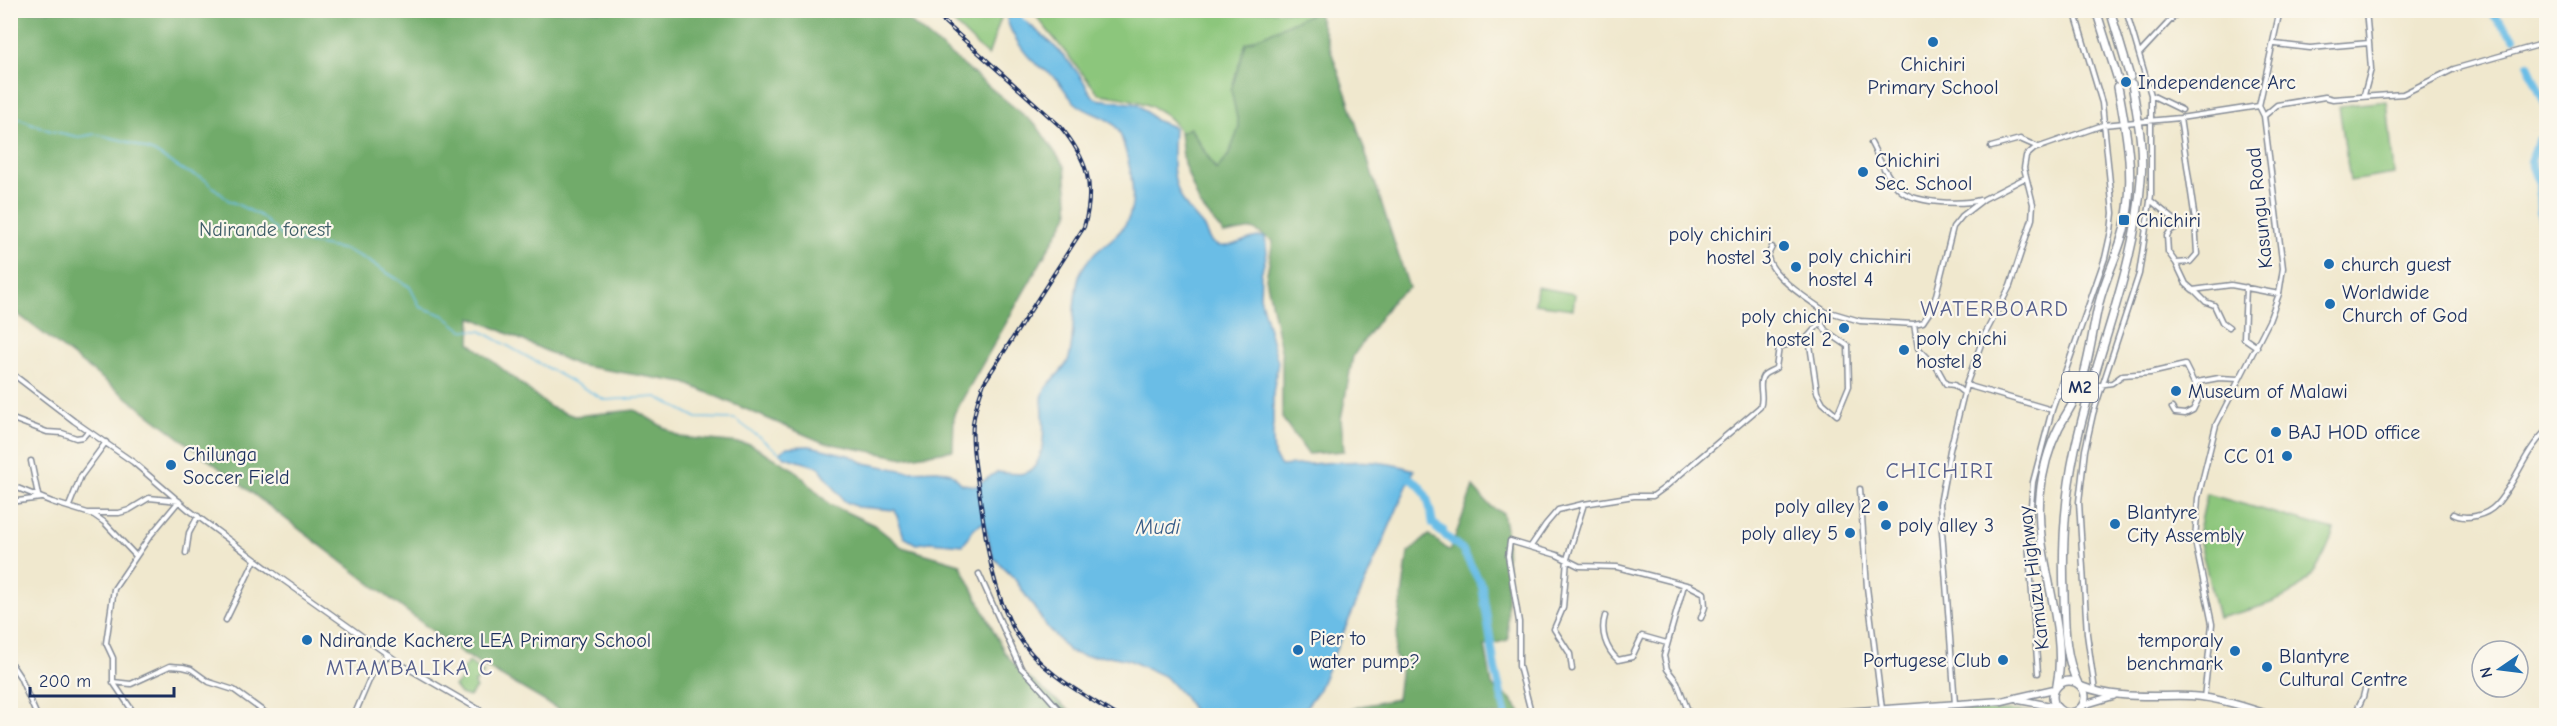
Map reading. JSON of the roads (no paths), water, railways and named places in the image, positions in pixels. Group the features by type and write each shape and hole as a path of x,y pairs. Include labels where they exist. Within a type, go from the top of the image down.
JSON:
{"highway":[{"name":"Kamuzu Highway","path":"2056,687 2060,674 2058,647 2040,523 2040,498 2046,458 2080,388 2100,300 2124,232 2129,207 2130,163 2125,124 2118,83 2096,10"},
{"name":"Kamuzu Highway","path":"2079,685 2066,650 2063,575 2075,449 2133,234 2142,178 2138,123 2131,80 2110,10"},
{"path":"2056,687 2067,681 2079,685"},
{"name":"M2","path":"2079,685 2085,695 2081,709"},
{"name":"M2","path":"2056,687 2053,695 2058,710"},
{"path":"2058,710 2072,713 2081,709"}],"main road":[{"path":"2079,685 2119,696 2204,698 2272,716"},
{"path":"1786,716 2016,700 2056,687"},
{"path":"2081,709 2119,696"},
{"path":"2016,700 2058,710"}],"street":[{"path":"2038,673 2028,526 2033,482 2052,410 2111,231 2112,197 2102,103 2074,10"},
{"path":"2095,691 2087,634 2079,502 2085,450 2103,385 2137,282 2150,200 2151,95 2126,10"},
{"path":"2140,53 2180,10"},
{"path":"1955,704 1940,504 1966,385 1984,336 2010,286 2032,219 2033,204 2025,178 2026,156 2038,147 2103,125 2152,122 2259,106 2275,44 2280,10"},
{"path":"2364,95 2371,69 2366,10"},
{"path":"2275,44 2310,48 2369,43"},
{"path":"2264,116 2277,105 2327,96 2333,99 2403,94 2454,69 2547,44"},
{"path":"2151,95 2182,110"},
{"name":"Kasungu Road","path":"2204,698 2212,624 2195,541 2196,513 2208,452 2216,425 2269,321 2279,294 2282,261 2264,116 2259,106"},
{"path":"2176,263 2190,262 2197,254 2195,220 2180,118"},
{"path":"1991,147 2020,139 2038,147"},
{"path":"1871,143 1890,179 1900,191 1929,201 1966,204 1984,199"},
{"path":"1531,546 1558,510 1634,496 1653,496 1760,407 1763,400 1762,379 1764,374 1776,368 1779,347 1809,337 1829,314 1837,313 1860,321 1914,324 1926,319 1933,307 1953,227 1962,216 1984,199 2025,178"},
{"path":"2150,200 2181,225"},
{"path":"2195,220 2171,230 2167,236 2168,252 2186,284 2206,302 2214,305 2222,322 2229,327"},
{"path":"1772,247 1768,255 1771,267 1829,314"},
{"path":"2193,290 2231,285 2279,294"},
{"path":"2246,287 2244,338 2256,347"},
{"path":"1809,337 1817,392 1823,403 1837,415 1849,386 1850,355 1848,346 1826,331 1821,323"},
{"path":"1914,324 1918,348 1936,366 1946,384 1954,385 1965,393"},
{"path":"2057,398 2080,388 2092,388 2112,383 2123,375 2150,373 2185,365 2198,400 2193,410 2179,414 2175,413 2172,408"},
{"path":"10,372 106,442 255,560 422,678 490,716"},
{"path":"2194,385 2197,382 2211,379 2238,379"},
{"path":"1966,385 2052,410"},
{"path":"10,417 47,432 62,433 76,438 83,437 88,431"},
{"path":"2453,514 2458,517 2472,517 2495,507 2519,467 2547,431"},
{"path":"69,506 81,476 106,442"},
{"path":"31,461 40,497"},
{"path":"10,484 40,497 89,513 104,522 136,556"},
{"path":"1860,489 1867,587 1882,709"},
{"path":"10,502 40,497"},
{"path":"89,513 119,513 149,498 179,501"},
{"path":"136,716 113,682 113,658 106,639 114,589 136,556 179,501"},
{"path":"1572,669 1570,654 1554,629 1563,608 1567,559 1584,504"},
{"path":"186,553 189,533 198,516"},
{"path":"1532,716 1519,666 1519,622 1508,556 1510,540 1586,567 1617,567 1684,585 1704,593 1705,607 1701,618"},
{"path":"226,620 255,560"},
{"path":"979,574 1022,668 1032,676 1047,697 1066,716"},
{"path":"1684,585 1664,656 1667,669 1677,682 1690,716"},
{"path":"1605,616 1603,633 1608,646 1618,660 1632,657 1642,636 1667,643"},
{"path":"356,715 371,676 388,654"},
{"path":"10,662 20,677 37,716"},
{"path":"113,682 131,684 170,666 183,667 191,669 209,682 234,690 270,716"},
{"path":"2354,716 2363,697 2367,681"}],"water":[{"name":"Mudi","path":"1013,14 1040,33 1056,48 1078,73 1096,99 1138,104 1155,120 1174,127 1173,167 1176,186 1185,204 1213,243 1226,246 1265,237 1267,253 1261,274 1260,297 1278,362 1273,394 1273,441 1274,456 1281,466 1364,462 1397,465 1414,470 1318,691 1300,715 1196,715 1185,698 1166,677 1129,660 1109,656 1083,656 1070,652 1047,627 1014,578 993,557 984,522 973,529 963,545 930,542 916,544 904,537 895,510 857,507 844,501 819,467 785,457 780,453 787,447 810,446 851,456 864,463 906,471 938,470 951,473 962,484 978,486 997,472 1017,474 1032,470 1035,466 1041,454 1043,440 1042,396 1069,358 1079,277 1090,258 1122,229 1127,221 1131,210 1132,184 1127,156 1115,125 1075,103 1056,78 1027,55 1009,25 1007,19"}],"waterway":[{"name":"Mudi","path":"1019,10 1017,17 1024,26"},
{"path":"2489,10 2514,38"},
{"path":"2528,65 2546,106"},
{"path":"10,115 51,131 79,137 95,134 125,141 154,152 183,170 204,179 228,200 261,216 285,239 346,250 363,258 410,287 420,307 443,315 462,330 481,331 605,400 657,397 697,418 735,419 780,453"},
{"path":"2546,134 2538,141 2531,161 2539,183 2540,211 2546,241"},
{"path":"1402,474 1421,488 1428,500 1433,524 1443,530"},
{"name":"Mudi","path":"1437,529 1462,549 1482,586 1495,668 1506,716"}],"railway":[{"path":"931,10 1060,126 1077,150 1087,173 1089,198 1084,227 984,383 973,423 973,440 984,527 995,582 1016,633 1025,647 1049,670 1118,716"}],"place":[{"name":"Chichiri Primary School","path":"1933,42"},
{"name":"Independence Arc","path":"2126,82"},
{"name":"Chichiri Sec. School","path":"1863,172"},
{"name":"Chichiri","path":"2124,220"},
{"name":"poly chichiri hostel 3","path":"1784,246"},
{"name":"church guest","path":"2329,264"},
{"name":"poly chichiri hostel 4","path":"1796,267"},
{"name":"Worldwide Church of God","path":"2330,304"},
{"name":"poly chichi hostel 2","path":"1844,328"},
{"name":"poly chichi hostel 8","path":"1904,350"},
{"name":"Museum of Malawi","path":"2176,391"},
{"name":"BAJ HOD office","path":"2276,432"},
{"name":"CC 01","path":"2287,456"},
{"name":"Chilunga Soccer Field","path":"171,465"},
{"name":"poly alley 2","path":"1883,506"},
{"name":"Blantyre City Assembly","path":"2115,524"},
{"name":"poly alley 3","path":"1886,525"},
{"name":"poly alley 5","path":"1850,533"},
{"name":"Ndirande Kachere LEA Primary School","path":"307,640"},
{"name":"Pier to water pump?","path":"1298,650"},
{"name":"temporaly benchmark","path":"2235,651"},
{"name":"Portugese Club","path":"2003,660"},
{"name":"Blantyre Cultural Centre","path":"2267,667"}],"district":[{"name":"WATERBOARD","path":"1995,308"},
{"name":"CHICHIRI","path":"1940,470"},
{"name":"MTAMBALIKA C","path":"410,667"}],"park label":[{"name":"Ndirande forest","path":"265,229"}]}
